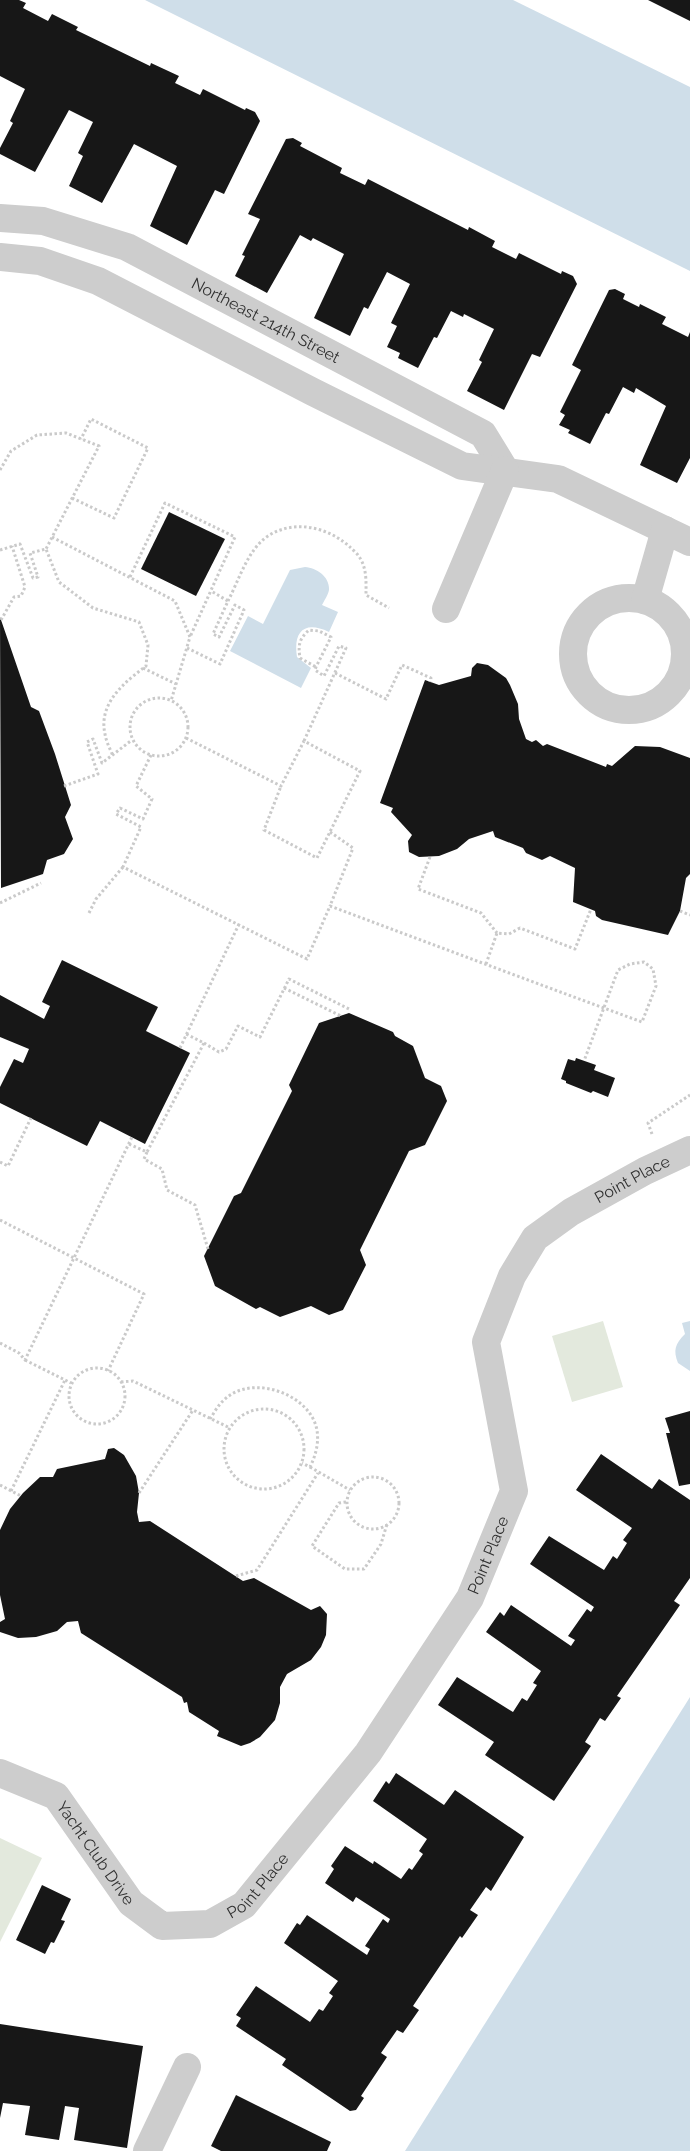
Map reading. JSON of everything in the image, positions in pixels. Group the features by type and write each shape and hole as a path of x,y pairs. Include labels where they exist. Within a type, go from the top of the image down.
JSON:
{"street":[{"name":"Northeast 214th Street","path":"0,218 43,221 127,247 482,434 505,470"},
{"path":"40,261 43,221"},
{"path":"0,257 40,261 98,280 462,466 505,470 558,479 690,542"},
{"path":"446,609 505,470"},
{"path":"645,600 665,530"},
{"path":"627,597 645,600 663,609 676,622 684,640 686,658 684,668 671,693 656,704 637,710 618,710 600,703 586,691 576,675 572,657 574,639 582,623 594,610 610,601 627,597"},
{"name":"Point Place","path":"162,1926 210,1924 244,1905 368,1753 470,1598 514,1491 486,1342 512,1276 535,1238 571,1212 690,1150"},
{"name":"Yacht Club Drive","path":"0,1773 56,1796 130,1902 162,1926"},
{"path":"147,2151 187,2067"}],"path":[{"path":"72,498 114,518 148,448 91,419 81,439"},
{"path":"0,470 11,451 37,435 66,433 99,446 46,549 59,582 93,608 139,622 148,645 146,666 117,689 106,709 104,733 113,756"},
{"path":"130,577 165,503 235,538 190,637 171,701"},
{"path":"187,648 220,664 244,610 235,604 219,637 213,634 253,552 268,536 291,527 318,528 342,540 360,557 366,578 366,596 388,608"},
{"path":"52,537 175,601 190,637"},
{"path":"0,550 20,544 32,578 38,577 30,553 46,549"},
{"path":"1,620 14,597 21,596 26,587 12,546"},
{"path":"211,591 228,601"},
{"path":"304,741 360,771 317,858 264,830 281,786 304,741 346,648 339,646 324,676 315,670 331,637 319,631 309,630 300,638 298,647 300,658 316,667"},
{"path":"335,673 386,699 402,665 432,678 430,682"},
{"path":"143,668 176,684"},
{"path":"157,698 171,701 183,710 187,719 186,738 174,753 164,756 151,755 138,747 132,740 130,721 140,705 148,700 157,698"},
{"path":"186,738 281,786"},
{"path":"64,786 98,774 87,742 94,739 102,763 132,740"},
{"path":"89,913 96,899 123,867 141,827 116,814 120,808 143,819 152,799 136,786 151,755"},
{"path":"123,867 306,959 353,848 330,832"},
{"path":"430,857 418,889 481,913 497,933 509,934 520,928 575,949 591,909"},
{"path":"0,903 41,883"},
{"path":"330,906 603,1008 642,1022 656,986 653,969 644,962 630,964 618,970 603,1008 584,1060"},
{"path":"680,911 690,915"},
{"path":"180,1048 239,924"},
{"path":"486,964 497,933"},
{"path":"186,1034 219,1052 226,1049 238,1026 260,1037 289,979 351,1010"},
{"path":"284,988 341,1016"},
{"path":"204,1043 144,1159 162,1169 167,1190 195,1205 208,1249"},
{"path":"661,1164 648,1123 690,1095"},
{"path":"0,1162 8,1166 31,1118"},
{"path":"25,1360 132,1137"},
{"path":"128,1144 147,1152"},
{"path":"0,1220 144,1294 108,1371"},
{"path":"0,1343 19,1354 25,1360 71,1384"},
{"path":"91,1369 108,1371 121,1382 125,1400 121,1409 108,1422 88,1423 73,1412 69,1393 71,1384 84,1371 91,1369"},
{"path":"11,1491 65,1380"},
{"path":"121,1382 133,1381 230,1428"},
{"path":"210,1419 224,1399 246,1388 269,1387 303,1405 316,1426 317,1454 310,1467"},
{"path":"262,1409 275,1411 287,1416 296,1426 302,1437 304,1450 302,1463 296,1474 286,1483 266,1489 247,1485 236,1478 228,1467 224,1454 225,1441 230,1428 238,1418 249,1412 262,1409"},
{"path":"139,1493 193,1410"},
{"path":"302,1463 350,1490"},
{"path":"236,1576 257,1570 318,1472"},
{"path":"346,1502 339,1503 312,1546 345,1569 364,1570 381,1544 387,1524 398,1510 399,1501 392,1484 376,1476 358,1480 350,1490 346,1502 347,1510 356,1523 372,1529 387,1524"},
{"path":"0,1485 21,1496"}],"shaded area":[{"path":"145,0 513,0 690,87 690,271"},
{"path":"305,567 318,571 325,577 329,590 322,605 338,612 329,632 313,627 307,628 299,635 296,648 297,657 311,668 301,688 230,651 248,616 263,624 290,570"},
{"path":"603,1321 623,1387 572,1402 552,1336"},
{"path":"690,1321 690,1371 678,1363 675,1351 677,1344 685,1334 682,1323"},
{"path":"690,1697 690,2151 405,2151"},
{"path":"0,1838 42,1858 0,1942"}],"building":[{"path":"0,0 19,0 26,3 23,8 48,21 52,14 78,27 76,30 150,66 151,63 179,76 175,83 200,95 203,89 245,110 246,108 255,112 260,121 224,194 215,190 187,245 150,226 177,166 134,144 102,203 69,186 83,156 78,153 93,122 69,110 35,172 0,154 0,148 13,123 10,121 25,89 0,76"},
{"path":"648,0 690,0 690,21"},
{"path":"293,138 302,143 300,146 342,168 340,173 365,185 368,179 468,230 469,227 495,241 492,247 516,259 519,253 561,274 562,271 573,276 577,284 540,357 532,354 504,410 467,391 482,362 479,360 494,329 464,314 463,317 451,311 437,338 434,337 418,368 398,358 400,353 387,347 397,326 391,323 410,284 387,272 368,309 364,307 350,336 314,318 344,254 313,238 311,241 300,235 267,293 235,276 245,256 242,255 260,219 248,214 286,139"},
{"path":"615,289 625,294 623,299 639,307 640,304 666,317 662,324 688,337 690,332 690,458 677,483 640,465 666,406 636,388 634,393 623,387 609,414 606,413 590,444 568,433 570,430 559,425 565,415 560,412 581,370 572,365 609,290"},
{"path":"169,512 225,539 196,596 141,569"},
{"path":"0,617 31,707 39,711 55,754 71,805 65,817 73,839 64,854 47,860 43,874 1,888"},
{"path":"477,663 488,665 506,678 518,704 519,719 526,739 532,742 536,740 543,746 547,744 606,767 607,764 612,766 635,746 660,747 690,758 690,874 686,878 680,911 668,935 602,920 596,916 595,911 573,902 575,868 550,856 542,860 526,853 523,848 495,837 493,831 469,839 457,849 439,856 419,857 409,852 408,841 412,835 391,812 393,808 380,803 425,680 439,685 471,676 472,668"},
{"path":"62,960 158,1007 146,1031 190,1053 145,1144 100,1121 87,1146 0,1103 0,1087 14,1059 23,1063 29,1049 0,1037 0,995 44,1019 50,1006 42,1002"},
{"path":"349,1013 393,1032 395,1036 413,1046 425,1078 441,1086 447,1101 425,1145 409,1151 360,1250 366,1265 343,1310 329,1315 311,1306 280,1317 260,1307 256,1309 215,1286 204,1256 234,1196 241,1193 292,1091 289,1085 319,1023"},
{"path":"576,1058 596,1065 594,1070 615,1078 608,1097 593,1091 591,1093 566,1083 566,1081 561,1079 568,1059 575,1061"},
{"path":"690,1411 690,1484 679,1486 666,1433 670,1433 665,1418"},
{"path":"114,1448 124,1455 136,1476 139,1493 137,1512 139,1522 150,1521 243,1581 254,1578 311,1610 320,1606 327,1614 326,1635 321,1647 311,1660 287,1674 280,1687 280,1703 275,1720 260,1737 250,1743 241,1746 217,1736 219,1731 189,1712 187,1702 184,1703 182,1697 81,1633 78,1621 67,1622 57,1631 36,1637 18,1638 0,1632 0,1622 5,1619 0,1595 0,1530 10,1509 40,1477 53,1477 57,1469 105,1459 108,1449"},
{"path":"601,1454 652,1489 659,1479 690,1500 690,1578 674,1601 680,1605 617,1696 621,1698 605,1721 600,1718 585,1742 591,1746 554,1801 485,1755 494,1742 438,1705 457,1677 513,1712 522,1698 527,1701 537,1685 533,1683 541,1671 486,1632 500,1612 504,1616 511,1605 571,1646 575,1640 568,1636 587,1609 591,1612 594,1607 530,1564 549,1536 604,1570 613,1556 617,1559 627,1543 623,1540 632,1528 576,1490"},
{"path":"396,1773 444,1805 455,1790 524,1837 491,1891 486,1887 470,1910 478,1915 462,1938 460,1936 413,2006 419,2010 403,2033 397,2030 381,2053 387,2057 361,2096 364,2098 356,2110 350,2111 282,2065 286,2059 236,2026 241,2018 236,2015 256,1986 310,2022 319,2009 323,2011 333,1996 329,1993 338,1981 284,1943 297,1923 300,1925 307,1915 367,1955 370,1949 365,1946 383,1919 388,1923 390,1919 356,1897 353,1902 325,1883 334,1869 331,1866 345,1846 373,1864 374,1861 401,1879 409,1868 412,1870 423,1854 419,1851 427,1839 373,1801 386,1781 389,1784"},
{"path":"42,1885 71,1899 61,1920 65,1921 54,1943 51,1942 45,1954 16,1940"},
{"path":"0,2024 143,2046 127,2148 74,2140 79,2108 65,2106 59,2140 25,2135 30,2106 3,2103 0,2118"},
{"path":"236,2095 331,2142 327,2151 221,2151 211,2146"}]}
